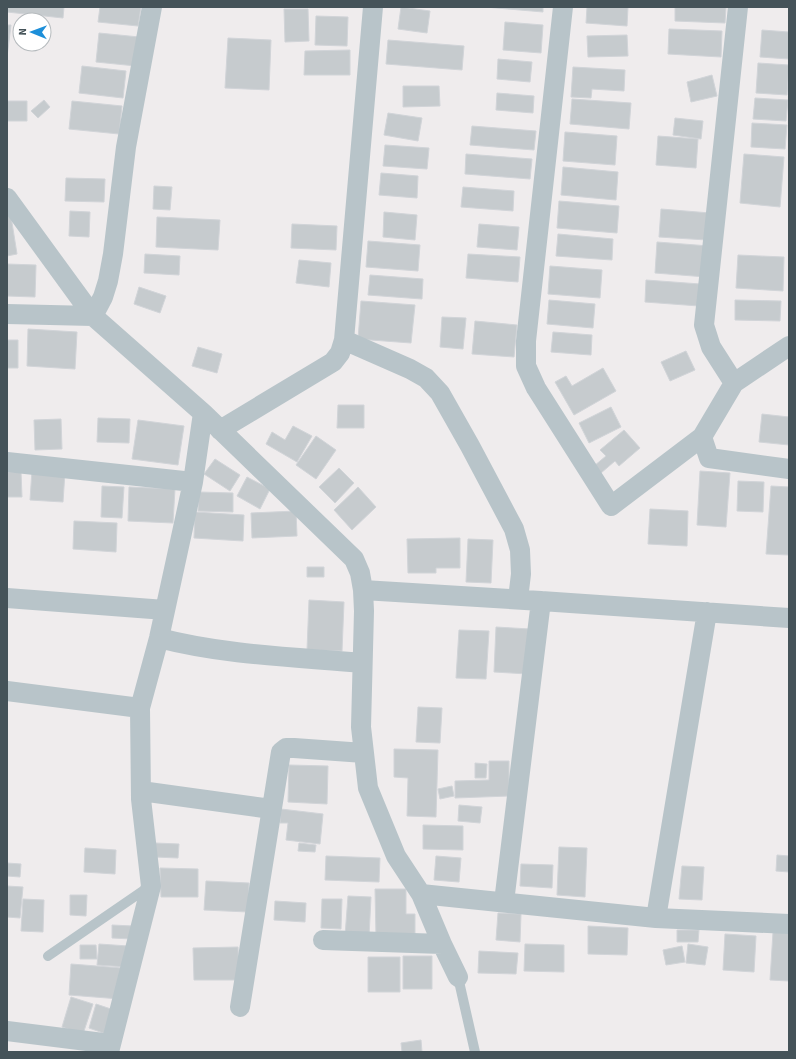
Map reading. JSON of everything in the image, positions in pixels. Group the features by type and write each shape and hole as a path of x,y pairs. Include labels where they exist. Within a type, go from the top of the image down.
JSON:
{"street":[{"path":"93,316 103,297 108,281 113,254 126,148 152,7"},
{"path":"220,430 333,362 340,354 344,340 373,7"},
{"path":"563,7 526,341 526,366 536,388 611,506 702,437 734,383 789,346"},
{"path":"734,383 711,347 704,325 738,7"},
{"path":"7,198 93,316 203,413 354,559 360,573 363,590 364,611 361,727 368,788 396,856 421,894 458,977"},
{"path":"7,314 93,316"},
{"path":"344,340 410,369 426,378 440,393 514,529 520,550 521,574 518,599"},
{"path":"7,1031 110,1048 151,886 141,792 140,708 159,638 193,482 203,413"},
{"path":"702,437 709,458 789,469"},
{"path":"7,462 193,482"},
{"path":"363,590 541,600 789,618"},
{"path":"7,598 165,610"},
{"path":"504,902 541,600"},
{"path":"656,918 707,612"},
{"path":"159,638 182,644 224,651 362,663"},
{"path":"7,691 140,708"},
{"path":"240,1007 281,752 286,748 364,753"},
{"path":"141,792 271,809"},
{"path":"421,894 656,918 789,924"},
{"path":"323,940 442,944"}],"lane":[{"path":"48,956 151,886"},
{"path":"458,977 475,1052"}],"building":[{"path":"7,7 64,7 63,18 52,17 52,12 7,12"},
{"path":"100,7 141,7 138,26 98,22"},
{"path":"401,7 430,11 427,33 398,29"},
{"path":"485,7 543,7 543,12"},
{"path":"587,7 628,7 627,26 586,23"},
{"path":"675,7 726,7 725,23 675,21"},
{"path":"284,9 308,9 309,41 285,42"},
{"path":"316,16 348,17 347,46 315,45"},
{"path":"505,22 543,25 541,53 503,50"},
{"path":"7,25 11,25 7,57"},
{"path":"669,29 722,31 721,57 668,54"},
{"path":"762,30 789,32 789,59 760,57"},
{"path":"99,33 139,37 136,66 96,62"},
{"path":"627,35 628,56 588,57 587,36"},
{"path":"228,38 271,40 269,90 225,88"},
{"path":"388,40 464,46 462,70 386,64"},
{"path":"350,50 350,75 304,75 305,51"},
{"path":"498,59 532,62 530,82 497,79"},
{"path":"758,63 789,65 787,95 756,93"},
{"path":"82,66 126,71 123,98 79,93"},
{"path":"573,67 625,70 624,91 592,89 591,98 571,97"},
{"path":"712,75 717,96 691,102 687,82"},
{"path":"403,86 439,86 440,106 403,107"},
{"path":"497,93 534,96 533,113 496,110"},
{"path":"755,98 788,100 786,121 753,119"},
{"path":"572,99 631,103 629,129 570,124"},
{"path":"44,100 50,107 38,118 31,111"},
{"path":"7,101 27,101 27,121 7,121"},
{"path":"72,101 122,106 119,134 69,129"},
{"path":"388,113 422,118 418,141 384,135"},
{"path":"675,118 703,121 701,139 673,135"},
{"path":"752,123 787,125 785,149 751,147"},
{"path":"472,126 536,131 534,150 470,145"},
{"path":"565,132 617,136 615,165 563,161"},
{"path":"658,136 698,139 696,168 656,165"},
{"path":"385,145 429,148 427,169 383,166"},
{"path":"466,154 532,159 530,179 465,174"},
{"path":"744,154 784,157 780,207 740,203"},
{"path":"563,167 618,172 616,200 561,195"},
{"path":"381,173 418,176 417,198 379,195"},
{"path":"66,178 105,179 104,202 65,201"},
{"path":"154,186 172,187 170,210 153,209"},
{"path":"463,187 514,191 513,211 461,207"},
{"path":"559,201 619,206 617,233 557,228"},
{"path":"661,209 710,213 707,240 659,237"},
{"path":"7,210 10,210 17,254 7,256"},
{"path":"70,211 90,212 89,237 69,236"},
{"path":"384,212 417,215 415,240 383,237"},
{"path":"157,217 220,220 218,250 156,247"},
{"path":"292,224 337,226 336,250 291,248"},
{"path":"479,224 519,227 517,250 477,247"},
{"path":"558,234 613,239 612,260 556,256"},
{"path":"368,241 420,245 418,271 366,267"},
{"path":"657,242 709,246 706,277 655,273"},
{"path":"145,254 180,256 179,275 144,273"},
{"path":"468,254 520,257 518,282 466,278"},
{"path":"738,255 784,257 783,291 736,288"},
{"path":"299,260 331,263 329,287 296,283"},
{"path":"7,264 36,265 35,297 7,296"},
{"path":"550,266 602,270 600,298 548,294"},
{"path":"370,275 423,279 422,299 368,295"},
{"path":"646,280 700,284 699,306 645,302"},
{"path":"139,287 166,296 160,313 134,304"},
{"path":"549,300 595,304 593,328 547,324"},
{"path":"735,300 781,301 780,321 735,320"},
{"path":"361,301 415,305 411,343 358,339"},
{"path":"442,317 466,318 463,349 440,347"},
{"path":"475,321 517,325 514,357 472,354"},
{"path":"28,329 77,332 75,369 27,366"},
{"path":"553,332 592,335 591,355 551,352"},
{"path":"7,340 18,340 18,368 7,368"},
{"path":"198,347 222,354 217,373 192,366"},
{"path":"686,351 695,370 670,381 661,362"},
{"path":"603,368 616,391 574,415 555,382 566,376 572,386"},
{"path":"338,405 364,405 364,428 337,428"},
{"path":"611,407 621,427 589,443 579,423"},
{"path":"762,414 789,417 789,445 759,442"},
{"path":"98,418 130,419 129,443 97,442"},
{"path":"61,419 62,449 35,450 34,420"},
{"path":"138,420 184,426 178,465 132,459"},
{"path":"293,426 312,436 297,462 266,444 272,432 285,440"},
{"path":"624,430 640,448 619,466 615,461 601,473 594,466 606,456 600,450"},
{"path":"316,436 336,450 316,479 296,465"},
{"path":"215,459 240,475 230,491 204,474"},
{"path":"339,468 354,483 335,503 319,487"},
{"path":"32,470 65,472 63,502 30,500"},
{"path":"700,471 730,473 726,527 697,525"},
{"path":"7,472 21,472 22,497 7,497"},
{"path":"247,477 270,489 260,509 237,496"},
{"path":"738,481 764,482 763,512 737,511"},
{"path":"102,486 124,487 122,518 101,517"},
{"path":"771,486 789,487 789,555 766,554"},
{"path":"129,487 175,489 173,523 128,521"},
{"path":"358,487 376,507 352,530 334,510"},
{"path":"199,492 233,493 233,512 198,511"},
{"path":"650,509 688,511 687,546 648,544"},
{"path":"296,511 297,536 252,538 251,513"},
{"path":"195,512 244,515 243,541 194,538"},
{"path":"74,521 117,523 116,552 73,549"},
{"path":"460,538 460,568 436,568 436,573 408,573 407,539"},
{"path":"468,539 493,540 491,583 466,582"},
{"path":"307,567 324,567 324,577 307,577"},
{"path":"309,600 344,602 342,651 307,650"},
{"path":"496,627 530,629 527,674 494,672"},
{"path":"459,630 489,631 486,679 456,678"},
{"path":"418,707 442,708 440,743 416,742"},
{"path":"394,749 438,750 436,817 407,816 408,778 394,777"},
{"path":"489,761 509,761 509,796 455,798 455,781 489,780"},
{"path":"475,763 487,764 486,778 475,778"},
{"path":"289,765 328,766 327,804 288,802"},
{"path":"452,786 454,796 440,799 438,789"},
{"path":"459,805 482,807 480,823 458,821"},
{"path":"281,809 323,814 320,844 286,840 288,823 280,823"},
{"path":"423,825 463,826 463,850 423,849"},
{"path":"155,843 179,844 178,858 155,857"},
{"path":"299,843 316,845 315,852 298,851"},
{"path":"559,847 587,848 585,897 557,895"},
{"path":"85,848 116,850 115,874 84,872"},
{"path":"777,855 789,856 789,872 776,871"},
{"path":"326,856 380,858 379,882 325,880"},
{"path":"436,856 461,858 459,882 434,880"},
{"path":"7,863 21,864 20,877 7,876"},
{"path":"521,864 553,865 552,888 520,886"},
{"path":"682,866 704,867 702,900 679,899"},
{"path":"160,868 198,869 198,897 161,897"},
{"path":"206,881 249,883 248,912 204,910"},
{"path":"7,886 23,887 20,918 7,917"},
{"path":"375,889 406,889 406,914 415,914 415,938 376,937"},
{"path":"70,895 87,895 86,916 70,915"},
{"path":"348,896 371,897 369,937 345,936"},
{"path":"23,899 44,900 43,932 21,931"},
{"path":"322,899 342,899 341,929 321,928"},
{"path":"275,901 306,903 305,922 274,920"},
{"path":"498,913 521,914 520,942 496,940"},
{"path":"112,925 133,926 132,939 112,938"},
{"path":"588,926 628,928 627,955 588,954"},
{"path":"677,930 699,930 698,942 677,942"},
{"path":"773,932 789,932 789,981 770,980"},
{"path":"725,934 756,936 754,972 723,970"},
{"path":"99,944 128,946 127,967 97,965"},
{"path":"525,944 564,945 564,972 524,971"},
{"path":"688,944 708,947 705,965 686,963"},
{"path":"80,945 96,945 97,959 80,959"},
{"path":"682,946 685,962 666,965 663,950"},
{"path":"238,947 239,980 194,980 193,948"},
{"path":"479,951 518,953 516,974 478,973"},
{"path":"403,956 432,956 432,989 403,989"},
{"path":"368,957 400,957 400,992 368,992"},
{"path":"71,964 122,968 120,999 69,995"},
{"path":"71,997 93,1004 83,1034 62,1027"},
{"path":"96,1004 114,1010 106,1034 89,1028"},
{"path":"421,1040 422,1052 402,1052 401,1043"}]}
